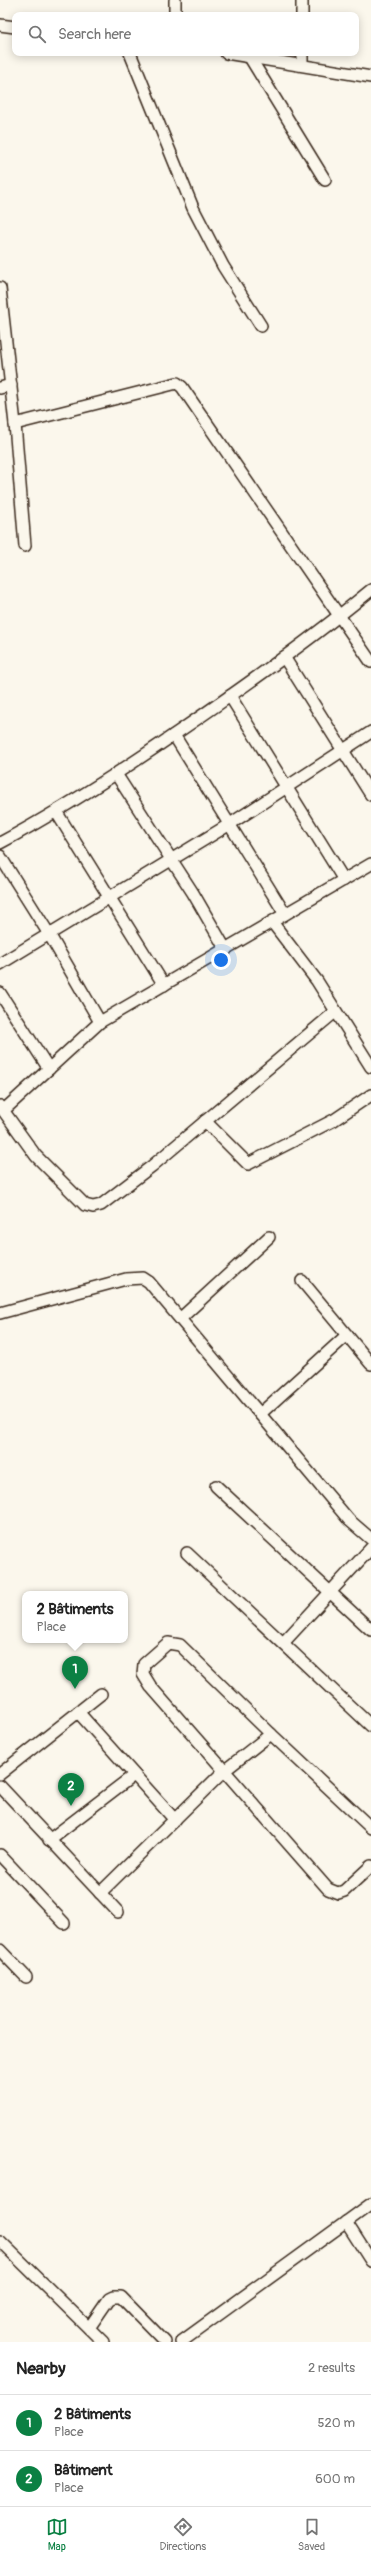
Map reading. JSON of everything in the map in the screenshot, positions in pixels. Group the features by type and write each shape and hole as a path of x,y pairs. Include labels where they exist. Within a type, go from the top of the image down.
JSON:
{"street":[{"path":"175,0 175,12"},
{"path":"302,0 302,12"},
{"path":"0,25 12,27"},
{"path":"131,56 193,208 223,266 261,326"},
{"path":"250,56 371,77"},
{"path":"250,56 325,180"},
{"path":"302,56 302,65"},
{"path":"0,288 3,348 11,385 16,424 25,546"},
{"path":"16,424 177,383 182,387 371,662"},
{"path":"0,388 11,385"},
{"path":"0,843 56,813 174,735 284,657 371,590"},
{"path":"284,657 371,795"},
{"path":"230,696 344,880"},
{"path":"0,964 230,824 371,732"},
{"path":"174,735 285,914"},
{"path":"116,774 170,861 193,893 226,950"},
{"path":"56,813 164,985"},
{"path":"0,856 49,934 100,1022"},
{"path":"335,1012 102,1205 93,1207 85,1205 36,1156 2,1108 49,1069 100,1022 226,950 371,864"},
{"path":"272,922 317,981 371,1068"},
{"path":"0,992 49,1069"},
{"path":"206,1120 248,1164 334,1120 371,1095"},
{"path":"181,1318 269,1237"},
{"path":"0,1313 135,1278 149,1282 181,1318 349,1520 369,1535"},
{"path":"302,1281 371,1364"},
{"path":"260,1414 347,1335"},
{"path":"216,1486 371,1630"},
{"path":"284,1642 371,1548"},
{"path":"187,1553 284,1642 371,1726"},
{"path":"371,1828 271,1734 184,1648 176,1643 168,1643 144,1664 144,1674 151,1686 224,1771 333,1892 338,1893 344,1891 371,1866"},
{"path":"0,1774 101,1694"},
{"path":"78,1712 175,1820"},
{"path":"100,1893 224,1771 271,1734"},
{"path":"49,1840 134,1775"},
{"path":"0,1786 118,1912"},
{"path":"0,1854 64,1923"},
{"path":"0,1950 26,1977"},
{"path":"180,2342 371,2204"},
{"path":"346,2222 371,2261"},
{"path":"0,2241 103,2342"},
{"path":"89,2328 109,2299 116,2296 121,2297 166,2342"}],"place":[{"name":"2 Bâtiments","path":"75,1689"},
{"name":"Bâtiment","path":"71,1806"}]}
